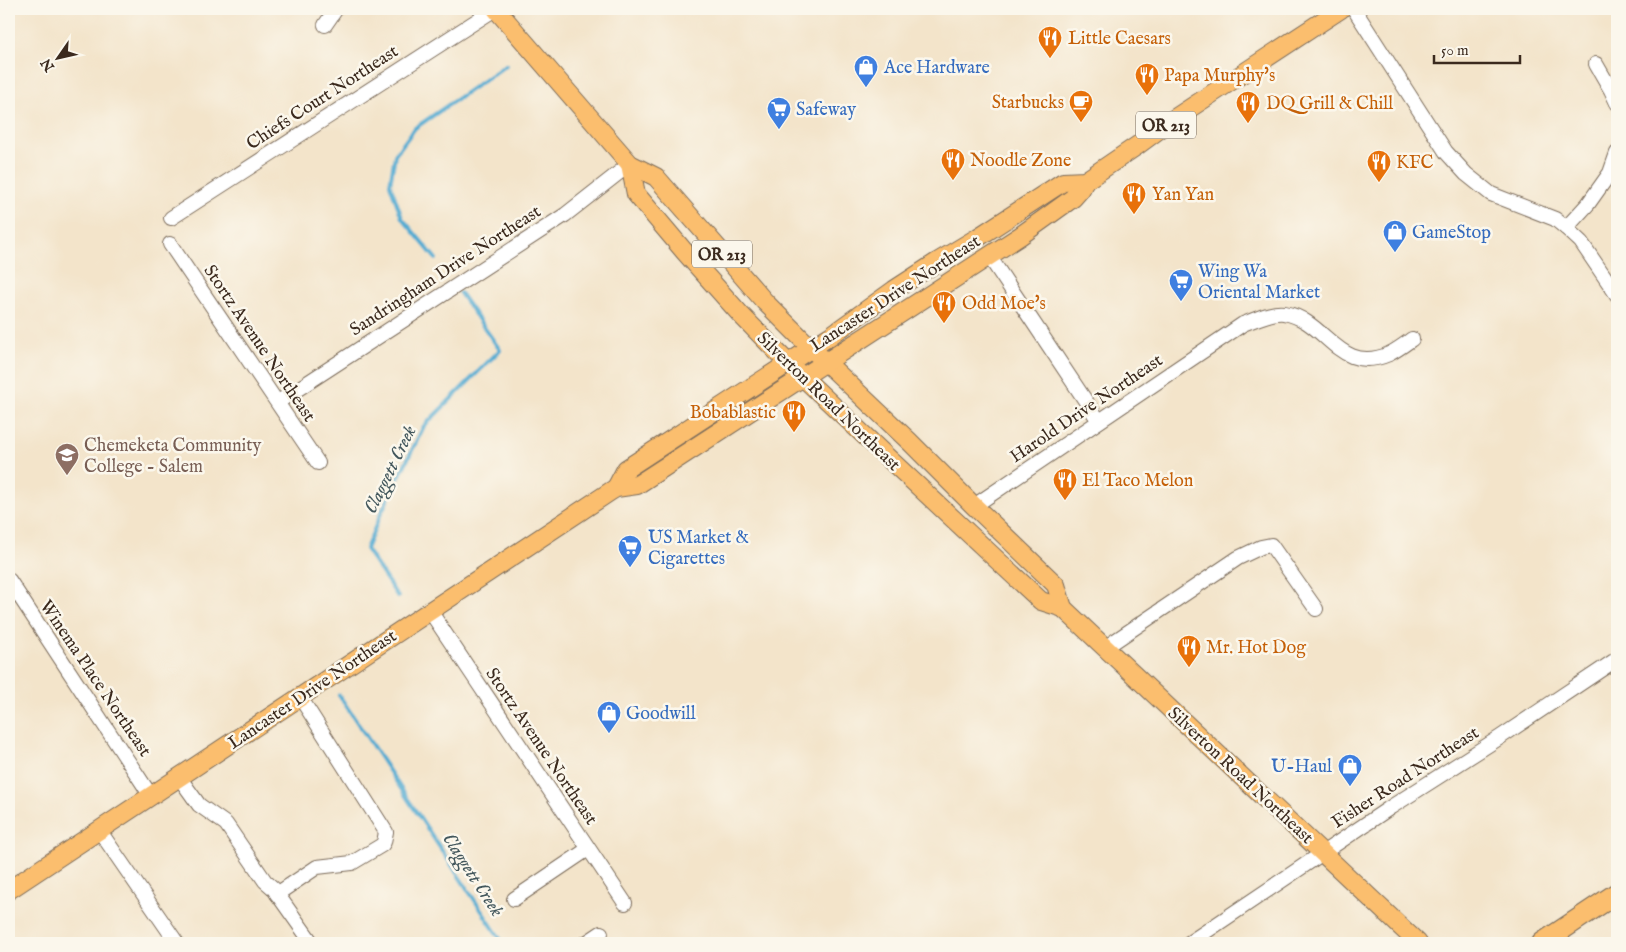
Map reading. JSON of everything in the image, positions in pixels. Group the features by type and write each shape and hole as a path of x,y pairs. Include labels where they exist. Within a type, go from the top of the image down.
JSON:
{"highway":[{"path":"1542,943 1617,892"}],"main road":[{"name":"Silverton Road Northeast","path":"495,9 630,164 656,177 739,274 811,348 1056,585 1063,608"},
{"name":"Lancaster Drive Northeast","path":"616,488 626,469 811,348 894,290 1063,182 1085,181 1180,115 1341,9"},
{"name":"Silverton Road Northeast","path":"630,164 636,194 735,308 788,363 1040,601 1063,608 1106,647 1418,943"},
{"name":"Lancaster Drive Northeast","path":"9,890 616,488 637,485 1020,236 1073,198 1081,190 1085,181"},
{"path":"989,256 986,252 988,246 1023,221 1034,201"}],"street":[{"path":"325,25 336,9"},
{"name":"Chiefs Court Northeast","path":"171,218 495,9"},
{"path":"1354,9 1446,152 1466,174 1491,194 1554,220 1566,228 1581,242 1617,295"},
{"path":"1596,64 1617,103"},
{"path":"1566,228 1588,204 1610,173 1617,153"},
{"name":"Sandringham Drive Northeast","path":"278,402 565,215 630,164"},
{"name":"Stortz Avenue Northeast","path":"170,244 318,463"},
{"path":"989,256 1099,421"},
{"name":"Harold Drive Northeast","path":"974,506 1221,341 1243,324 1282,313 1302,318 1316,328 1336,348 1348,355 1370,359 1390,354 1412,339"},
{"path":"1106,647 1238,558 1261,547 1271,545 1316,609"},
{"name":"Winema Place Northeast","path":"9,580 152,796"},
{"name":"Stortz Avenue Northeast","path":"430,611 588,850 625,902"},
{"name":"Fisher Road Northeast","path":"1189,943 1617,659"},
{"path":"277,894 317,866 356,862 382,845 386,832 300,697"},
{"path":"179,777 199,805 226,824 265,881 277,894 312,943"},
{"path":"99,830 177,943"},
{"path":"514,899 588,850"},
{"path":"586,943 601,933"}],"waterway":[{"name":"Claggett Creek","path":"436,259 402,218 390,184 395,155 415,128 506,65"},
{"name":"Claggett Creek","path":"398,597 366,549 381,513 424,426 500,350 460,293"},
{"name":"Claggett Creek","path":"339,695 503,943"}],"place":[{"name":"Little Caesars","path":"1050,59"},
{"name":"Ace Hardware","path":"866,88"},
{"name":"Papa Murphy's","path":"1147,96"},
{"name":"Starbucks","path":"1081,123"},
{"name":"DQ Grill & Chill","path":"1248,124"},
{"name":"Safeway","path":"779,130"},
{"name":"Noodle Zone","path":"953,181"},
{"name":"KFC","path":"1379,183"},
{"name":"Yan Yan","path":"1134,215"},
{"name":"GameStop","path":"1395,253"},
{"name":"Wing Wa Oriental Market","path":"1181,302"},
{"name":"Odd Moe's","path":"944,324"},
{"name":"Bobablastic","path":"794,433"},
{"name":"Chemeketa Community College - Salem","path":"67,476"},
{"name":"El Taco Melon","path":"1065,501"},
{"name":"US Market & Cigarettes","path":"630,568"},
{"name":"Mr. Hot Dog","path":"1189,668"},
{"name":"Goodwill","path":"609,734"},
{"name":"U-Haul","path":"1350,787"}]}
